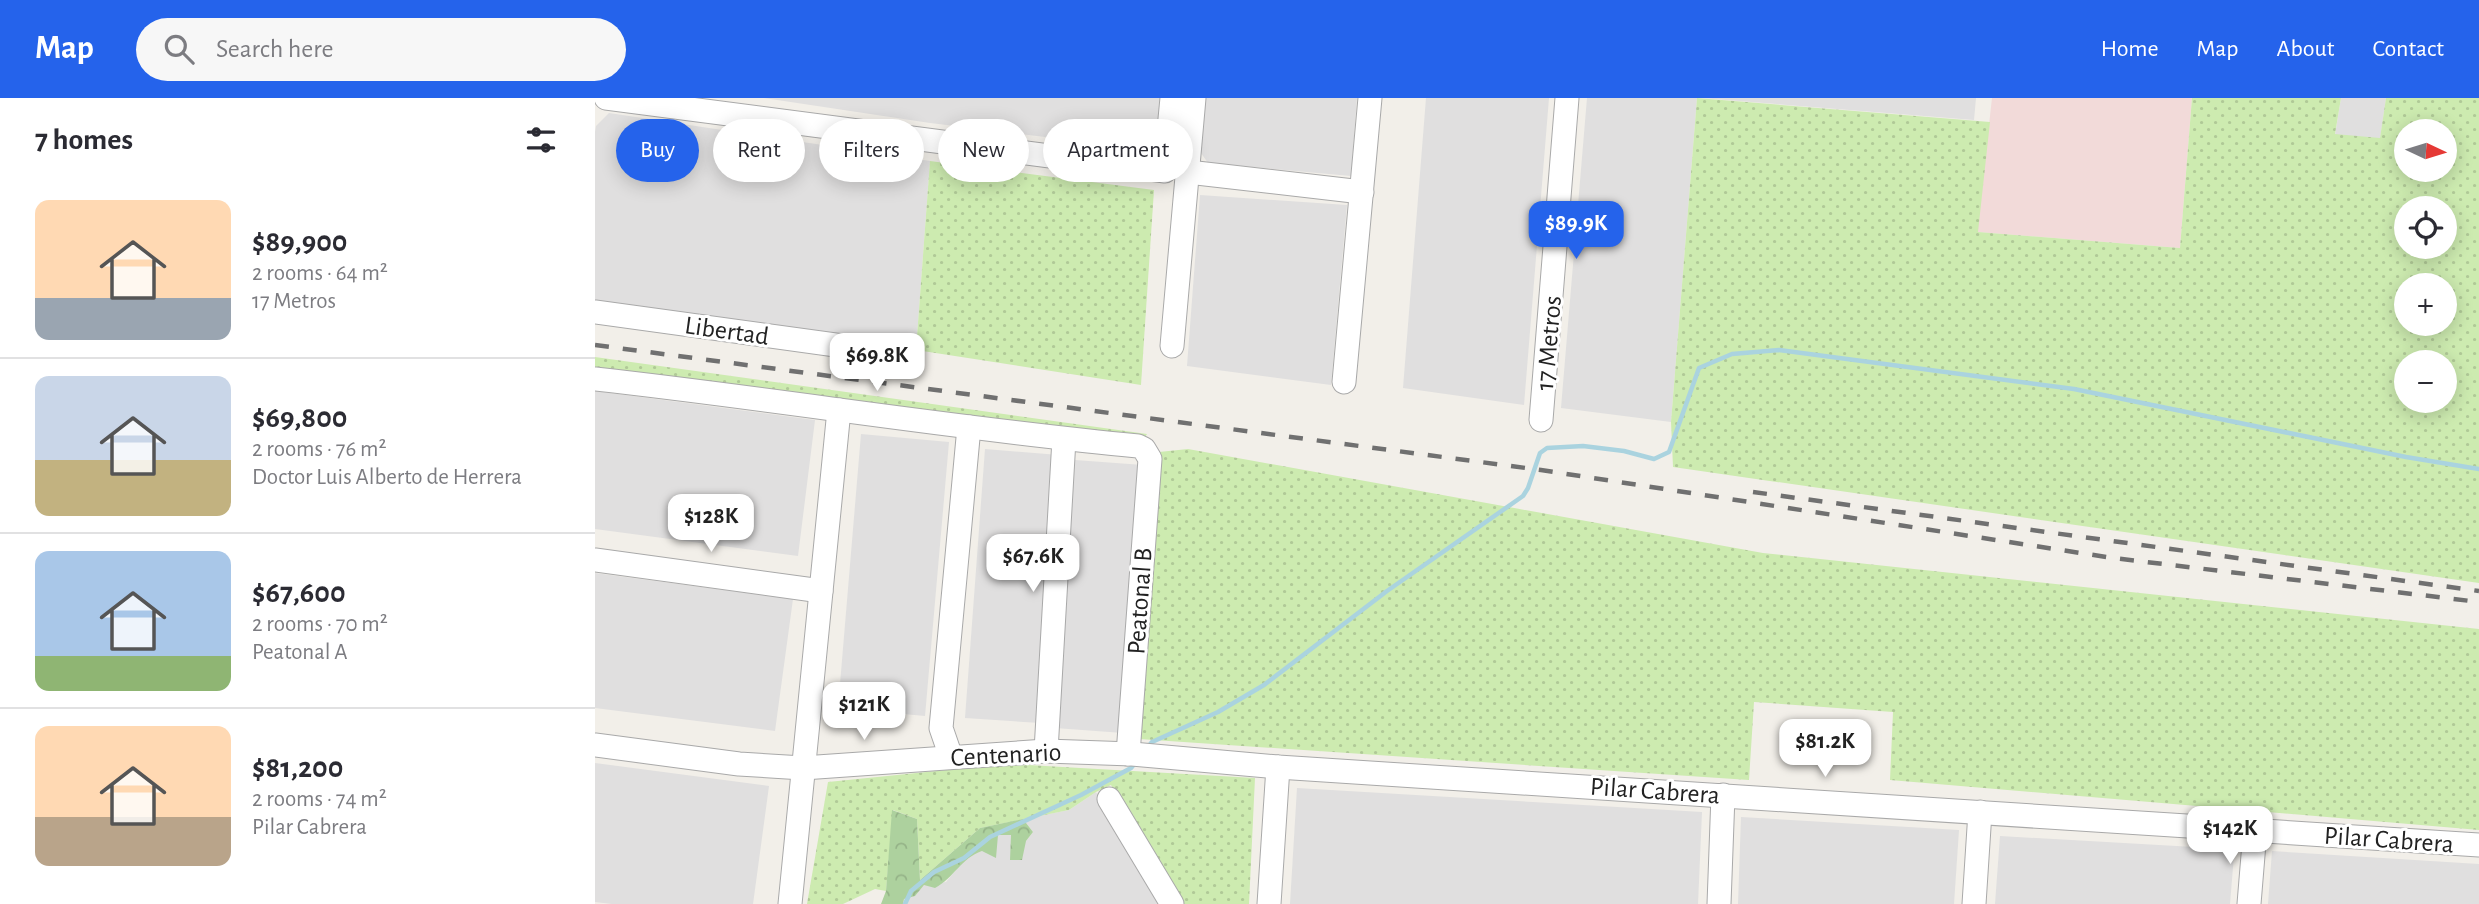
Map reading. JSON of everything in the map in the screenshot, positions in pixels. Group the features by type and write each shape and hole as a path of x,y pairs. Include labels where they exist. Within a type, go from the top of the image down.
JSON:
{"street":[{"path":"606,98 1165,171 1172,98"},
{"path":"1192,119 1194,98"},
{"path":"1344,382 1370,98"},
{"name":"17 Metros","path":"1541,420 1567,98"},
{"path":"1193,173 1362,192"},
{"path":"1172,346 1187,182"},
{"name":"Libertad","path":"595,312 901,354"},
{"path":"595,379 1064,439 1046,751"},
{"path":"790,904 839,410"},
{"path":"951,757 941,728 969,428"},
{"name":"Peatonal B","path":"1064,439 1138,446 1144,449 1150,458 1130,754"},
{"path":"595,560 821,591"},
{"name":"Centenario","path":"595,745 739,764 803,768 1046,751 1167,757"},
{"name":"Pilar Cabrera","path":"1167,757 1278,767 2479,845"},
{"path":"1269,904 1278,767"},
{"path":"1719,904 1723,794"},
{"path":"1109,799 1172,904"},
{"path":"1974,904 1980,811"},
{"path":"2249,904 2255,831"}],"shaded area":[{"path":"764,98 1166,98 1164,119 1043,119 1043,137 1029,135 1029,119 938,119 938,124 924,122 924,119 903,119"},
{"path":"1205,98 1357,98 1351,176 1208,163 1201,153"},
{"path":"1426,98 1549,98 1524,405 1403,388"},
{"path":"1587,98 1697,98 1671,422 1561,408"},
{"path":"1701,98 1976,98 1974,120"},
{"path":"1992,98 2192,98 2180,248 1977,232"},
{"path":"2341,98 2386,98 2380,139 2335,135"},
{"path":"609,113 649,119 616,119 616,182 699,182 699,126 713,129 713,182 805,182 805,142 819,144 819,182 924,182 924,160 930,161 916,350 595,304 596,126"},
{"path":"1200,195 1347,205 1331,385 1187,366"},
{"path":"595,391 815,420 798,556 595,529"},
{"path":"861,434 949,442 925,716 838,708"},
{"path":"985,449 1059,455 1040,723 965,718"},
{"path":"1075,460 1143,465 1123,733 1055,728"},
{"path":"595,573 793,599 775,731 595,708"},
{"path":"595,763 769,786 753,904 595,902"},
{"path":"1297,788 1702,812 1698,904 1290,904"},
{"path":"1096,792 1160,904 903,904 904,899 924,885 946,882 968,855 982,851 998,835 1011,835 1026,841 1033,832 1023,819 1069,810"},
{"path":"1741,817 1959,830 1954,904 1738,904"},
{"path":"2000,836 2229,849 2234,855 2230,904 1995,904"},
{"path":"2272,851 2479,864 2479,904 2268,904"}],"green space":[{"path":"1697,98 1990,122 1978,232 2180,248 2192,98 2341,98 2335,134 2380,138 2386,98 2479,98 2479,583 1673,467 1671,422"},
{"path":"930,161 938,162 938,182 1029,182 1029,174 1043,176 1043,182 1092,182 1154,190 1141,385 916,350"},
{"path":"595,357 1147,434 1144,439 595,370"},
{"path":"1188,449 1763,553 2479,629 2479,830 1890,780 1893,712 1754,702 1749,780 1139,739 1159,452"},
{"path":"1028,765 1255,778 1249,904 1179,904 1111,785 1069,810 980,828 920,880 917,819 893,810 886,891 875,889 843,904 807,904 828,782 956,769"},
{"path":"892,810 917,819 920,880 980,828 1023,819 1033,832 1026,841 1022,860 1010,860 1011,835 998,835 996,858 982,851 968,858 935,888 924,885 915,896 904,899 903,904 881,904 886,891"}],"waterway":[{"path":"1147,748 1152,742 1218,712 1264,685 1387,591 1523,496 1540,453 1547,448 1583,446 1624,451 1654,459 1669,452 1699,368 1732,354 1779,350 2074,389 2406,457 2479,469"},
{"path":"905,904 911,891 934,872 964,858 990,837 1081,795 1131,768 1135,763"}],"railway":[{"path":"595,345 1541,470 2113,558 2479,602"},
{"path":"1753,492 2479,591"}]}
